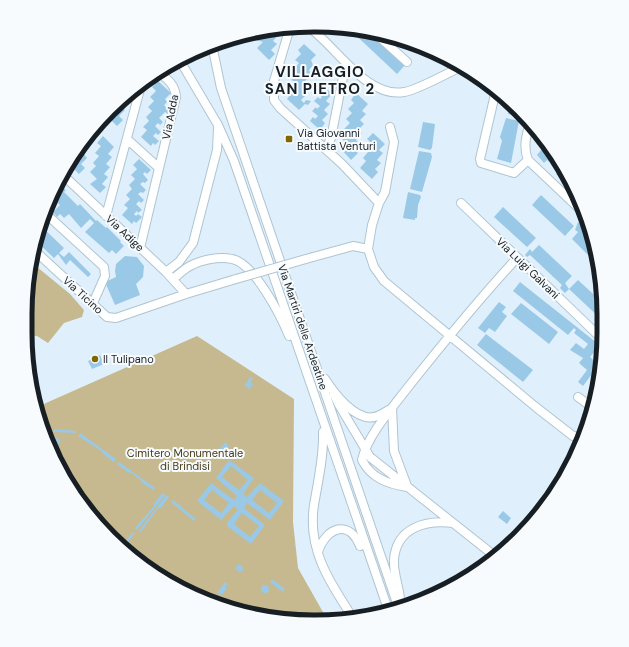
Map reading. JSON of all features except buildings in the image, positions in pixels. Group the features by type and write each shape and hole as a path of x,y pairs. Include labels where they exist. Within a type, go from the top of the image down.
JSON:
{"street":[{"path":"313,32 360,76 386,91 405,92 455,70"},
{"path":"289,33 274,81 274,100 280,108 326,149 372,194 379,203"},
{"path":"385,41 407,62"},
{"name":"Via Martiri delle Ardeatine","path":"213,51 221,88 398,602"},
{"name":"Via Martiri delle Ardeatine","path":"182,65 218,126 234,161 387,605"},
{"path":"326,149 331,138 344,72"},
{"name":"Via Adda","path":"140,248 176,97 176,89 172,83 164,76"},
{"path":"106,216 139,93"},
{"path":"494,97 480,159 481,163 514,173 528,160"},
{"path":"166,272 179,262 193,243 217,150 218,126"},
{"path":"390,127 394,142 385,192 379,203 368,249 374,267 384,281 449,336 537,408 573,436 577,436"},
{"path":"528,130 525,152 528,160 574,204"},
{"path":"127,139 159,168"},
{"name":"Via Adige","path":"67,179 166,272 186,294"},
{"name":"Via Luigi Galvani","path":"461,203 517,258 597,330"},
{"path":"50,217 104,267 105,276 93,304"},
{"name":"Via Ticino","path":"38,254 107,317 116,318 186,294 353,246 368,249"},
{"path":"364,448 392,408 449,336 517,258"},
{"path":"173,279 189,266 211,259 232,259 243,264 263,286 286,329 308,376"},
{"path":"318,369 370,457 491,553"},
{"path":"334,394 359,414 374,417 392,408"},
{"path":"578,397 588,404"},
{"path":"392,408 394,452 407,487"},
{"path":"323,422 324,442 313,521 318,552 329,583 350,613"},
{"path":"399,602 394,558 399,544 406,534 423,523 454,523"},
{"path":"318,552 325,536 334,530 343,529 352,533 357,539 367,562 373,569"}],"green space":[{"path":"36,266 70,294 84,310 82,317 64,323 48,343 37,336 32,336 32,332"},
{"name":"Cimitero Monumentale di Brindisi","path":"197,336 294,399 293,522 298,568 324,614 278,613 259,610 224,600 190,586 173,577 143,557 128,545 102,519 70,474 61,457 47,423 42,406"}],"place":[{"name":"Via Giovanni Battista Venturi","path":"289,139"},
{"name":"Il Tulipano","path":"95,359"}],"district":[{"name":"VILLAGGIO SAN PIETRO 2","path":"320,80"}]}
